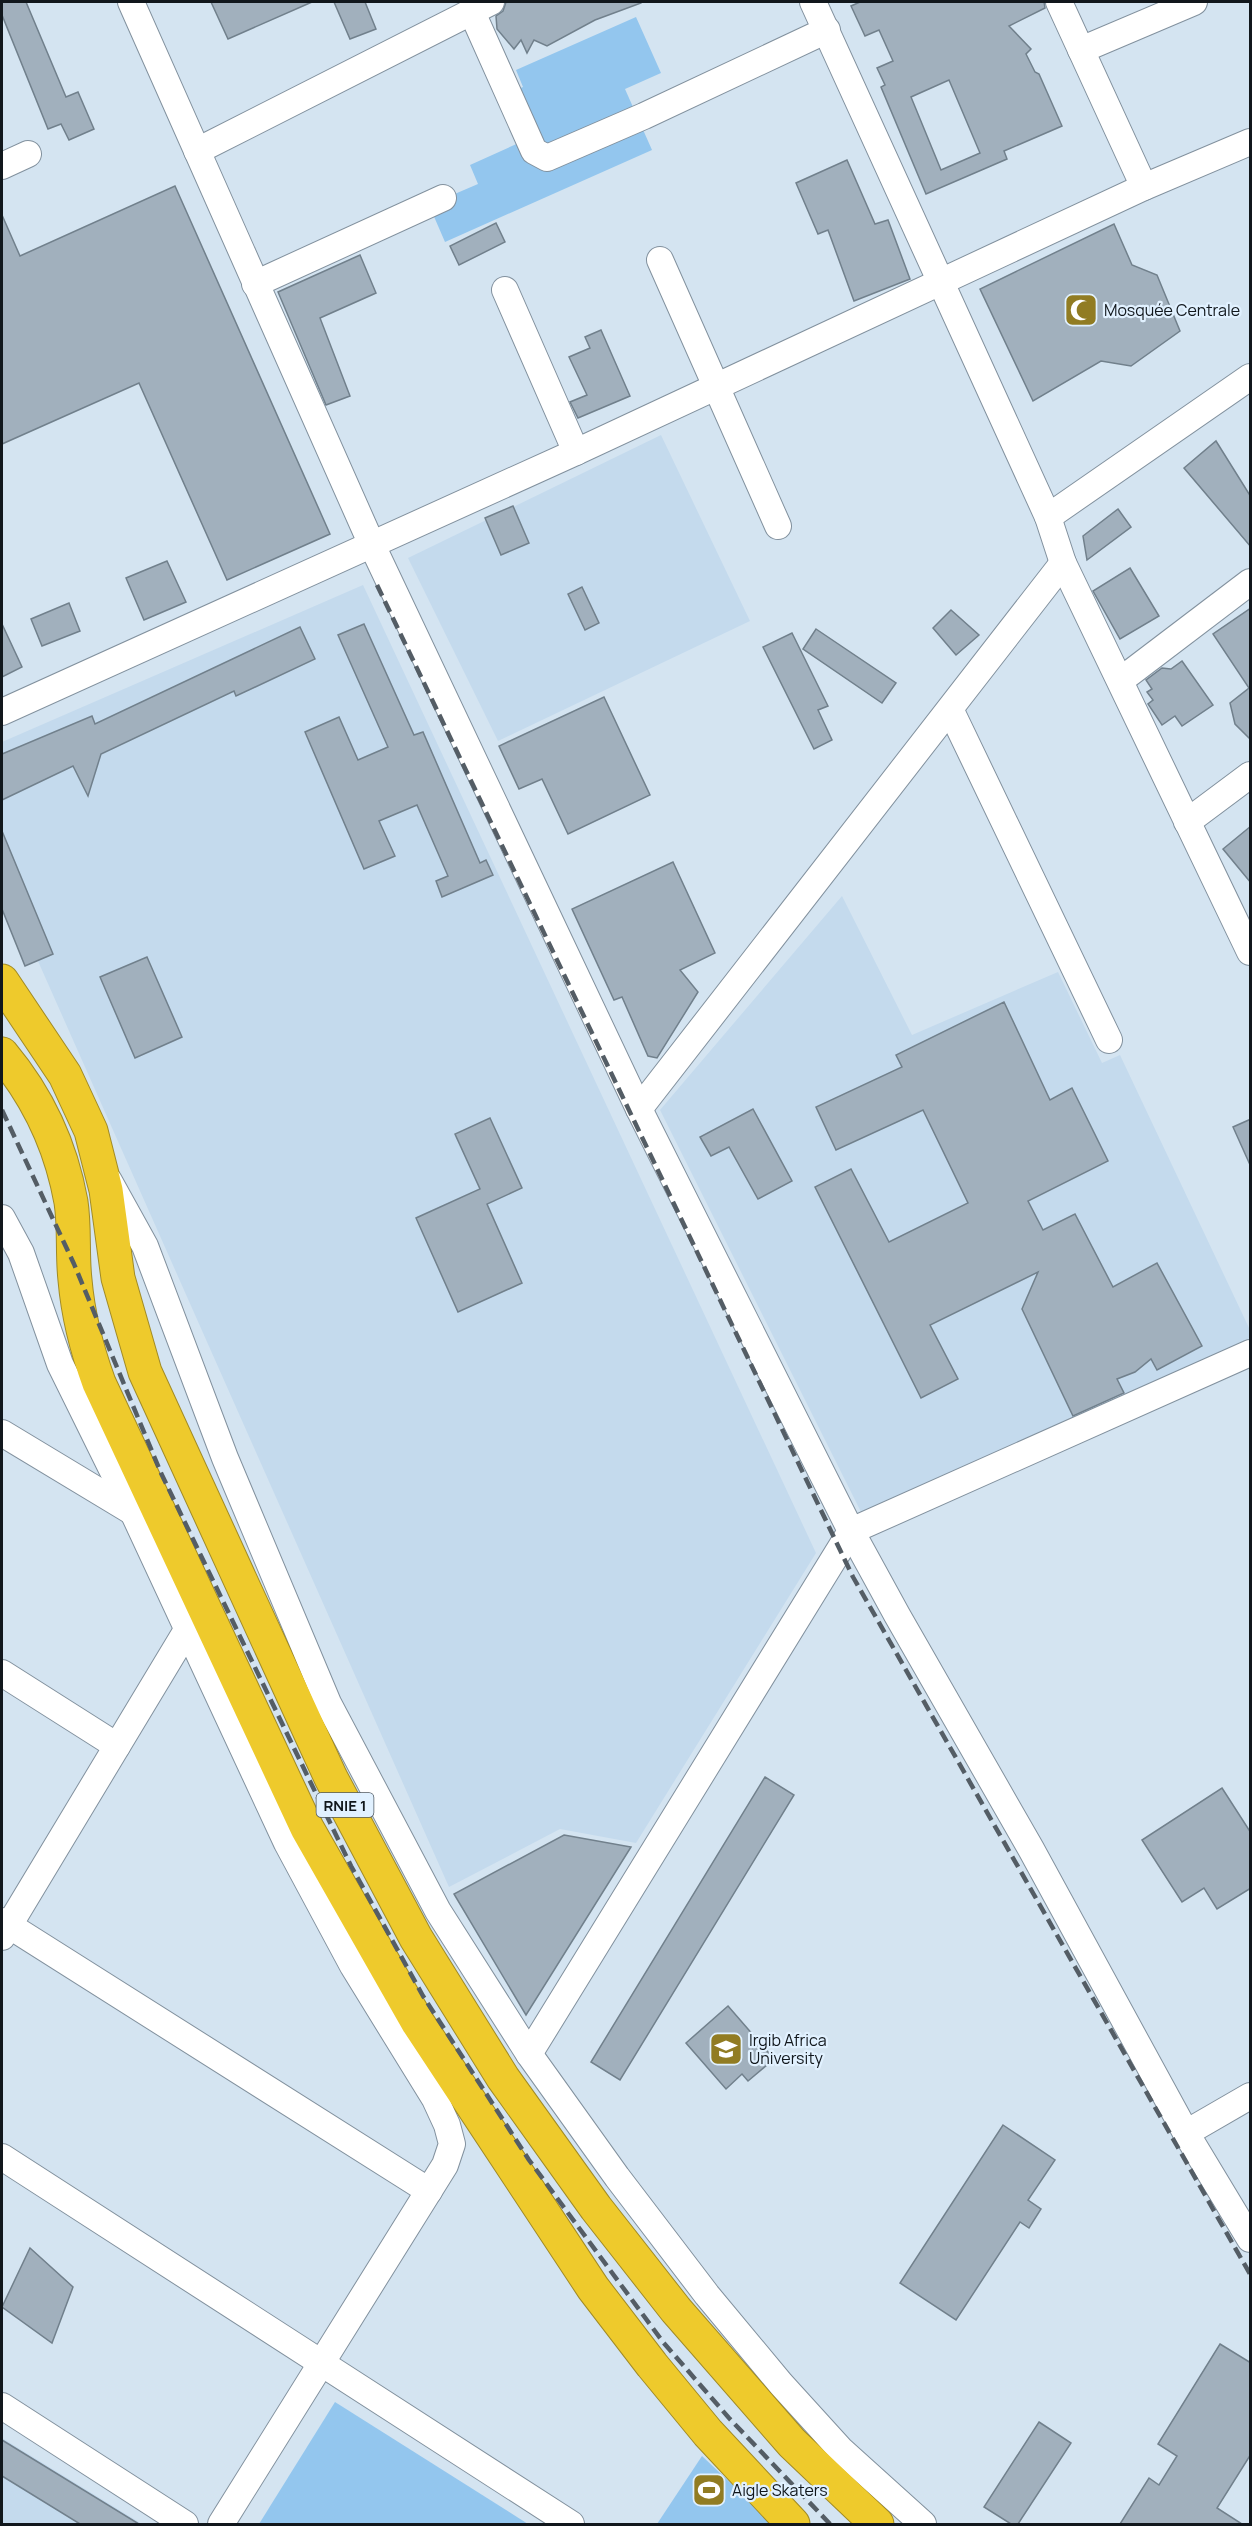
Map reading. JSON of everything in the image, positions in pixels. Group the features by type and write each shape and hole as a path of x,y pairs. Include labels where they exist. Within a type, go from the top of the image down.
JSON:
{"highway":[{"name":"RNIE 1","path":"2,981 65,1075 91,1131 102,1170 125,1310 145,1372 331,1779 416,1938 503,2078 596,2208 697,2336 792,2443 877,2524"},
{"name":"RNIE 1","path":"2,1054 30,1088 66,1177 73,1225 77,1298 91,1362 99,1383 275,1763 323,1858 418,2023 593,2288 652,2366 708,2433 793,2524"}],"street":[{"path":"130,2 372,545 639,1109 852,1531 1031,1849 1186,2133 1251,2239"},
{"path":"813,2 1048,517 1064,563 1251,952"},
{"path":"1059,2 1144,188"},
{"path":"1081,50 1194,2"},
{"path":"197,150 481,6 534,151 547,158 644,116 827,30"},
{"path":"2,712 576,452 1144,188 1251,142"},
{"path":"2,166 28,154"},
{"path":"255,284 443,198"},
{"path":"660,260 778,526"},
{"path":"506,290 576,452"},
{"path":"1048,517 1251,377"},
{"path":"639,1109 1064,563"},
{"path":"1121,680 1251,582"},
{"path":"951,711 1109,1040"},
{"path":"1188,822 1251,775"},
{"path":"102,1170 145,1246 225,1458 304,1648 360,1766 438,1911 529,2054 617,2177 781,2384 841,2450 922,2524"},
{"path":"2,1218 21,1253 60,1364 133,1512 318,1902 353,1966 435,2099 447,2125 452,2144 445,2165 221,2524"},
{"path":"529,2054 852,1531 1251,1353"},
{"path":"2,1433 133,1512"},
{"path":"191,1475 225,1458"},
{"path":"187,1630 4,1928 429,2191"},
{"path":"2,1673 117,1746"},
{"path":"1186,2133 1251,2096"},
{"path":"2,2157 320,2365 571,2524"},
{"path":"2,2406 185,2524"}],"shaded area":[{"path":"636,17 661,73 625,89 652,150 445,242 429,205 478,184 470,165 521,142 501,96 523,87 516,70"},
{"path":"661,435 750,621 498,741 408,558"},
{"path":"363,585 816,1553 636,1843 560,1829 449,1887 2,880 2,742"},
{"path":"842,896 912,1035 1058,972 1102,1063 1120,1055 1250,1330 1250,1338 869,1528 660,1110"},
{"path":"335,2402 528,2524 259,2524"},
{"path":"2,2438 142,2524 2,2524"},
{"name":"Aigle Skaters","path":"702,2456 774,2524 657,2524"}],"building":[{"path":"2,2 26,2 66,97 78,92 94,129 69,140 61,124 48,129 2,15"},
{"path":"211,2 312,2 228,39"},
{"path":"334,2 365,2 376,29 350,39"},
{"path":"506,2 641,3 595,20 547,46 534,40 527,53 521,40 514,49 497,29 496,16 503,11"},
{"path":"860,2 1044,2 1045,8 1009,26 1031,49 1026,54 1035,72 1039,74 1062,126 1004,151 1007,159 926,194 881,87 885,85 877,68 893,61 879,30 865,36 851,6","holes":["949,80 980,153 941,170 911,97"]},
{"path":"847,160 875,224 888,220 910,279 854,301 828,230 818,234 796,183"},
{"path":"175,186 330,534 227,580 139,383 2,444 2,215 20,256"},
{"path":"496,223 505,242 459,265 450,246"},
{"name":"Mosquée Centrale","path":"1114,224 1132,265 1157,275 1180,331 1131,366 1101,361 1033,401 980,289"},
{"path":"360,255 376,293 320,318 350,396 326,405 278,292"},
{"path":"601,330 630,396 578,418 570,402 587,395 569,357 590,348 585,337"},
{"path":"1216,441 1251,497 1251,547 1184,468"},
{"path":"513,506 529,543 501,555 485,518"},
{"path":"1118,509 1131,527 1087,560 1083,536"},
{"path":"167,561 186,602 144,620 126,578"},
{"path":"1130,568 1159,616 1120,639 1093,591"},
{"path":"582,587 599,623 585,630 568,594"},
{"path":"69,603 80,631 42,646 31,619"},
{"path":"1251,608 1251,740 1235,724 1230,703 1249,688 1213,634"},
{"path":"951,610 979,635 956,655 933,628"},
{"path":"2,624 22,667 2,677"},
{"path":"364,624 414,735 423,732 480,863 486,860 493,875 442,897 436,881 448,876 417,805 379,821 395,856 364,869 305,732 339,717 358,760 388,747 338,635"},
{"path":"300,627 315,659 236,696 234,691 101,754 88,796 73,766 2,800 2,754 92,716 95,724"},
{"path":"816,629 896,683 882,703 803,649"},
{"path":"792,633 828,706 818,710 832,740 814,749 763,647"},
{"path":"1182,661 1213,705 1182,726 1175,716 1162,725 1148,704 1153,700 1147,692 1152,689 1146,680 1162,668 1171,669"},
{"path":"604,697 650,795 568,834 542,779 519,789 499,746"},
{"path":"1251,826 1251,883 1223,849"},
{"path":"2,831 53,954 25,966 2,909"},
{"path":"673,862 715,953 680,970 698,992 657,1058 648,1056 622,997 614,1000 572,909"},
{"path":"147,957 182,1037 135,1058 100,977"},
{"path":"1004,1002 1050,1100 1072,1088 1108,1161 1028,1201 1043,1230 1075,1214 1113,1287 1157,1263 1202,1346 1157,1370 1151,1359 1135,1372 1117,1379 1124,1393 1073,1416 1022,1309 1038,1272 930,1325 958,1379 921,1398 815,1187 851,1169 889,1242 968,1203 923,1110 836,1150 816,1107 902,1067 896,1055"},
{"path":"753,1109 792,1181 758,1199 729,1147 711,1156 700,1137"},
{"path":"490,1118 522,1188 487,1204 522,1283 458,1312 416,1218 480,1189 455,1134"},
{"path":"1251,1119 1251,1167 1233,1127"},
{"path":"765,1777 794,1795 620,2080 591,2062"},
{"path":"1222,1788 1251,1833 1251,1888 1217,1909 1204,1888 1182,1902 1142,1840"},
{"path":"564,1835 631,1847 526,2015 454,1894"},
{"path":"728,2006 774,2059 748,2081 742,2074 726,2089 686,2043"},
{"path":"1003,2125 1055,2160 1028,2200 1041,2209 1029,2228 1020,2222 956,2320 900,2283"},
{"path":"30,2248 73,2287 52,2343 2,2307"},
{"path":"1220,2344 1251,2363 1251,2454 1217,2508 1242,2524 1120,2524 1149,2478 1159,2485 1177,2456 1158,2444"},
{"path":"1039,2422 1071,2443 1018,2524 1011,2524 984,2507"},
{"path":"2,2440 139,2524 80,2524 2,2476"}],"railway":[{"path":"377,585 853,1577 1250,2274"},
{"path":"2,1110 74,1264 161,1473 351,1866 423,1996 529,2160 663,2342 729,2418 830,2524"}],"place":[{"name":"Mosquée Centrale","path":"1081,310"},
{"name":"Irgib Africa University","path":"726,2049"},
{"name":"Aigle Skaters","path":"709,2490"}]}
